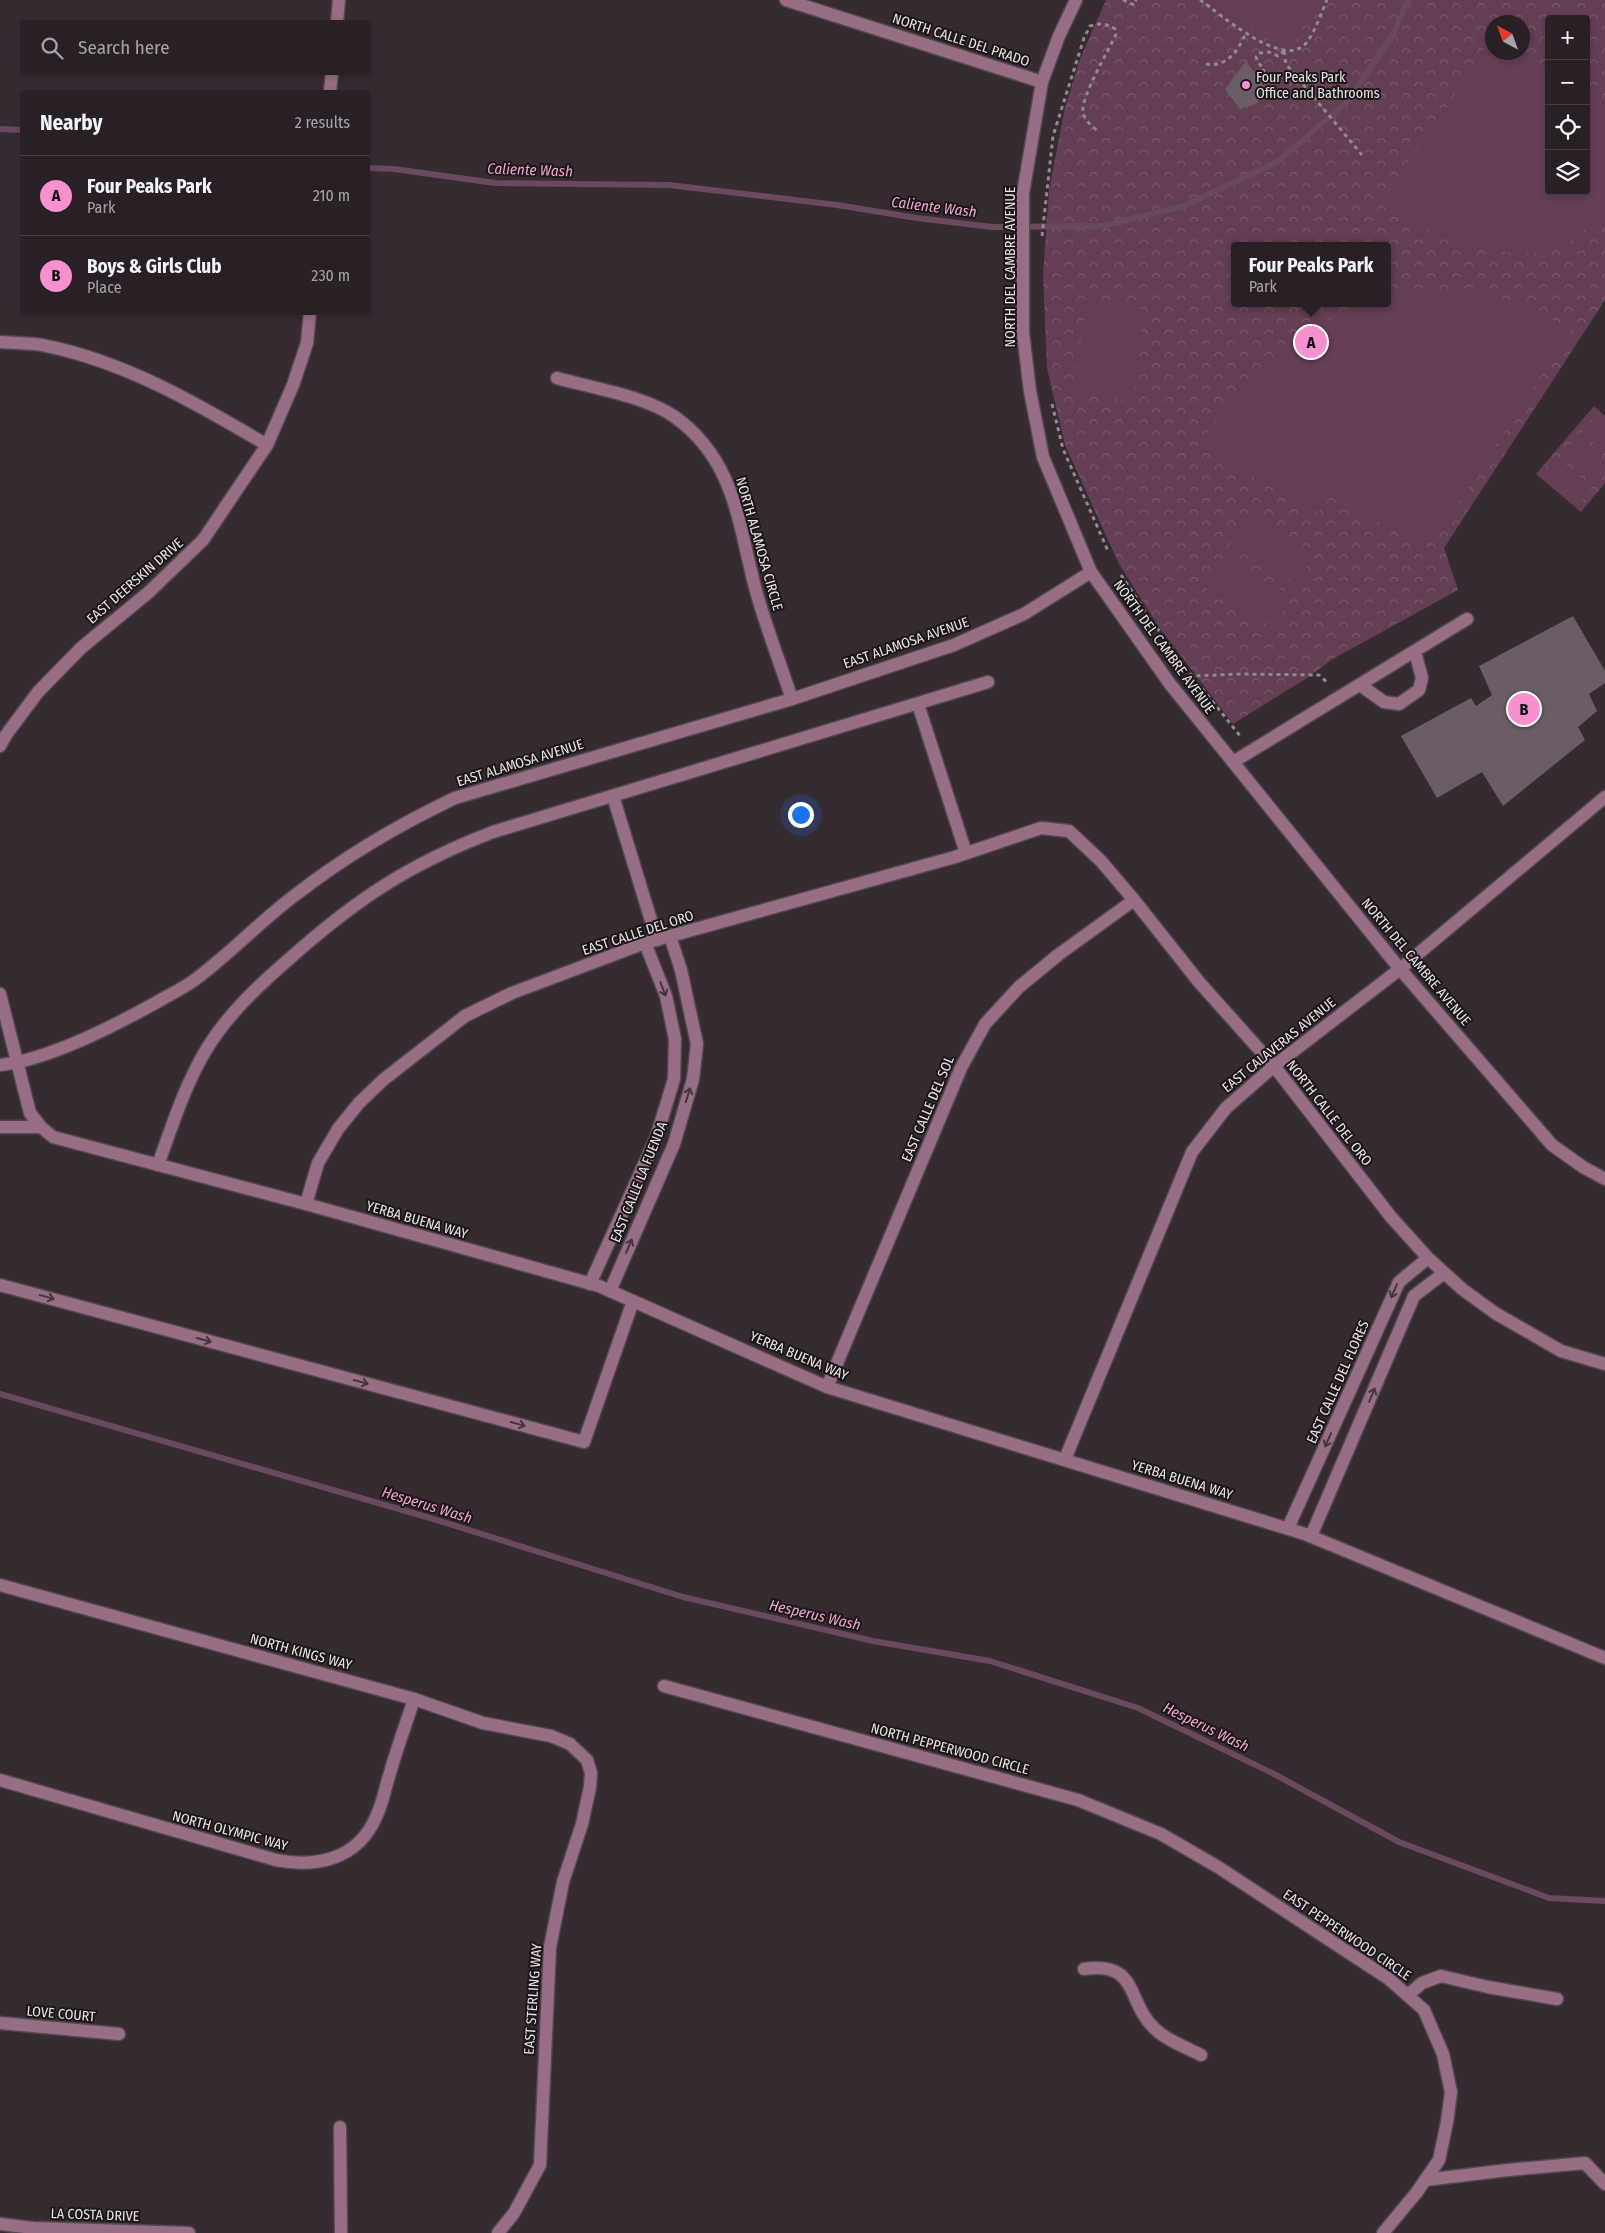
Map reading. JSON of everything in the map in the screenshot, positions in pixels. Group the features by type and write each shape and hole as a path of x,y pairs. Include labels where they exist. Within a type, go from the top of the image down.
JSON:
{"street":[{"path":"337,20 339,0"},
{"name":"NORTH CALLE DEL PRADO","path":"786,0 1042,82"},
{"name":"NORTH DEL CAMBRE AVENUE","path":"1076,0 1059,36 1042,82 1023,193 1023,332 1030,391 1043,457 1091,572 1170,684 1400,969 1552,1145 1583,1167 1605,1179"},
{"path":"330,90 332,75"},
{"name":"EAST DEERSKIN DRIVE","path":"0,746 38,692 75,654 149,592 202,540 267,445 293,385 306,343 310,315"},
{"path":"0,342 41,345 135,373 216,414 267,445"},
{"name":"NORTH ALAMOSA CIRCLE","path":"557,378 652,404 674,417 712,452 729,487 743,532 756,590 792,698"},
{"name":"EAST ALAMOSA AVENUE","path":"0,1064 18,1063 88,1037 192,982 245,939 292,897 349,856 416,816 455,798 792,698 954,645 1024,614 1091,572"},
{"path":"1233,762 1467,620"},
{"path":"1360,685 1384,702 1399,704 1419,690 1422,678 1415,652"},
{"path":"158,1165 192,1077 218,1033 264,980 319,932 385,883 453,848 493,832 988,682"},
{"path":"918,704 966,853"},
{"name":"EAST CALLE LA FUENDA","path":"590,1284 656,1138 674,1079 676,1040 613,796"},
{"name":"EAST CALAVERAS AVENUE","path":"1065,1459 1192,1152 1226,1108 1274,1066 1400,969 1605,797"},
{"name":"EAST CALLE DEL ORO","path":"306,1204 318,1163 338,1129 359,1102 422,1048 465,1016 512,993 670,936 966,853 1041,828 1069,831"},
{"name":"NORTH CALLE DEL ORO","path":"1069,831 1101,862 1134,900 1199,982 1274,1066 1391,1217 1428,1258 1462,1289 1495,1313 1561,1350 1605,1364"},
{"name":"EAST CALLE DEL SOL","path":"827,1387 960,1068 985,1024 1019,987 1058,955 1134,900"},
{"name":"EAST CALLE LA FUENDA","path":"610,1291 674,1144 693,1079 697,1044 681,970 670,936"},
{"path":"0,994 18,1063"},
{"name":"YERBA BUENA WAY","path":"18,1063 24,1098 30,1113 41,1128 53,1137 306,1204 590,1284 610,1291 827,1387 1311,1536 1605,1658"},
{"path":"0,1127 41,1128"},
{"name":"EAST CALLE DEL FLORES","path":"1288,1528 1398,1282 1428,1258"},
{"path":"1311,1536 1414,1296 1444,1273"},
{"path":"0,1284 584,1442 633,1301"},
{"name":"NORTH KINGS WAY","path":"0,1585 414,1699 483,1723 551,1736 570,1744 587,1760"},
{"name":"NORTH PEPPERWOOD CIRCLE","path":"664,1686 1078,1800 1161,1834 1218,1867"},
{"name":"NORTH OLYMPIC WAY","path":"0,1780 276,1860 311,1864 334,1858 353,1846 368,1832 382,1804 414,1699"},
{"name":"EAST STERLING WAY","path":"498,2233 514,2214 540,2165 550,1947 563,1882 582,1824 590,1787 591,1773 587,1760"},
{"name":"EAST PEPPERWOOD CIRCLE","path":"1218,1867 1389,1979 1424,2010 1443,2054 1451,2092 1439,2160 1383,2233"},
{"path":"1084,1969 1115,1970 1132,1989 1140,2010 1154,2028 1163,2036 1201,2055"},
{"path":"1408,1995 1422,1983 1441,1976 1488,1987 1557,1999"},
{"name":"LOVE COURT","path":"0,2023 119,2034"},
{"path":"340,2127 341,2233"},
{"path":"1425,2180 1585,2163 1605,2184"},
{"name":"LA COSTA DRIVE","path":"0,2224 33,2228 189,2233"}],"path":[{"path":"1124,0 1134,4 1136,0"},
{"path":"1200,0 1272,49 1284,51 1298,50 1307,43 1328,0"},
{"path":"1042,244 1043,209 1053,136 1084,38 1090,26 1107,24 1115,29 1116,34 1083,99 1083,114 1090,125 1098,131"},
{"path":"1206,64 1216,66 1226,61 1242,43 1246,32"},
{"path":"1284,51 1286,64 1362,155"},
{"path":"1260,80 1263,76 1264,68 1258,63 1256,57 1260,53 1269,52 1278,56 1284,51"},
{"path":"1050,395 1063,449 1108,551"},
{"path":"1121,575 1149,618 1241,738"},
{"path":"1192,676 1319,674 1332,688"}],"green space":[{"path":"1106,0 1605,0 1605,300 1444,548 1458,590 1331,660 1310,676 1233,724 1159,627 1119,564 1065,445 1047,368 1043,275 1049,190 1065,108 1080,59"},
{"path":"1206,0 1316,0 1295,42 1276,43"},
{"path":"1484,48 1485,60 1530,60 1530,58 1545,68 1545,195 1590,195 1590,96 1605,104 1605,214 1573,240 1531,254 1461,247 1421,227 1382,197 1434,128"},
{"path":"1421,288 1476,292 1527,306 1571,330 1435,538 1415,544 1332,492 1318,512 1199,448 1228,403 1262,366 1301,334 1355,307 1391,307 1391,296"},
{"path":"1087,302 1144,309 1133,401 1074,393"},
{"path":"1594,406 1605,416 1605,483 1581,512 1536,474"},
{"path":"1595,417 1605,426 1605,453 1582,432"},
{"path":"1577,438 1605,463 1605,473 1597,482 1564,453"},
{"path":"1560,459 1592,488 1579,503 1546,474"},
{"path":"1247,515 1315,552 1298,584 1230,546"},
{"path":"1223,558 1291,595 1274,627 1206,589"}],"building":[{"name":"Four Peaks Park Office and Bathrooms","path":"1246,61 1266,89 1256,104 1240,109 1225,89"},
{"path":"1573,616 1605,671 1605,683 1589,694 1597,711 1578,727 1585,740 1503,806 1482,772 1437,798 1401,736 1471,698 1476,706 1492,695 1479,666"}],"waterway":[{"name":"Caliente Wash","path":"370,168 394,169 495,183 669,185 837,205 917,218 992,227 1102,226 1184,206 1277,162 1346,103 1393,35 1408,0"},
{"name":"Caliente Wash","path":"0,129 20,130"},
{"name":"Hesperus Wash","path":"0,1394 430,1518 683,1597 873,1641 990,1661 1138,1708 1274,1774 1399,1842 1549,1898 1605,1901"}],"place":[{"name":"Four Peaks Park Office and Bathrooms","path":"1246,85"},
{"name":"Four Peaks Park","path":"1311,342"},
{"name":"Boys & Girls Club","path":"1524,709"}]}
